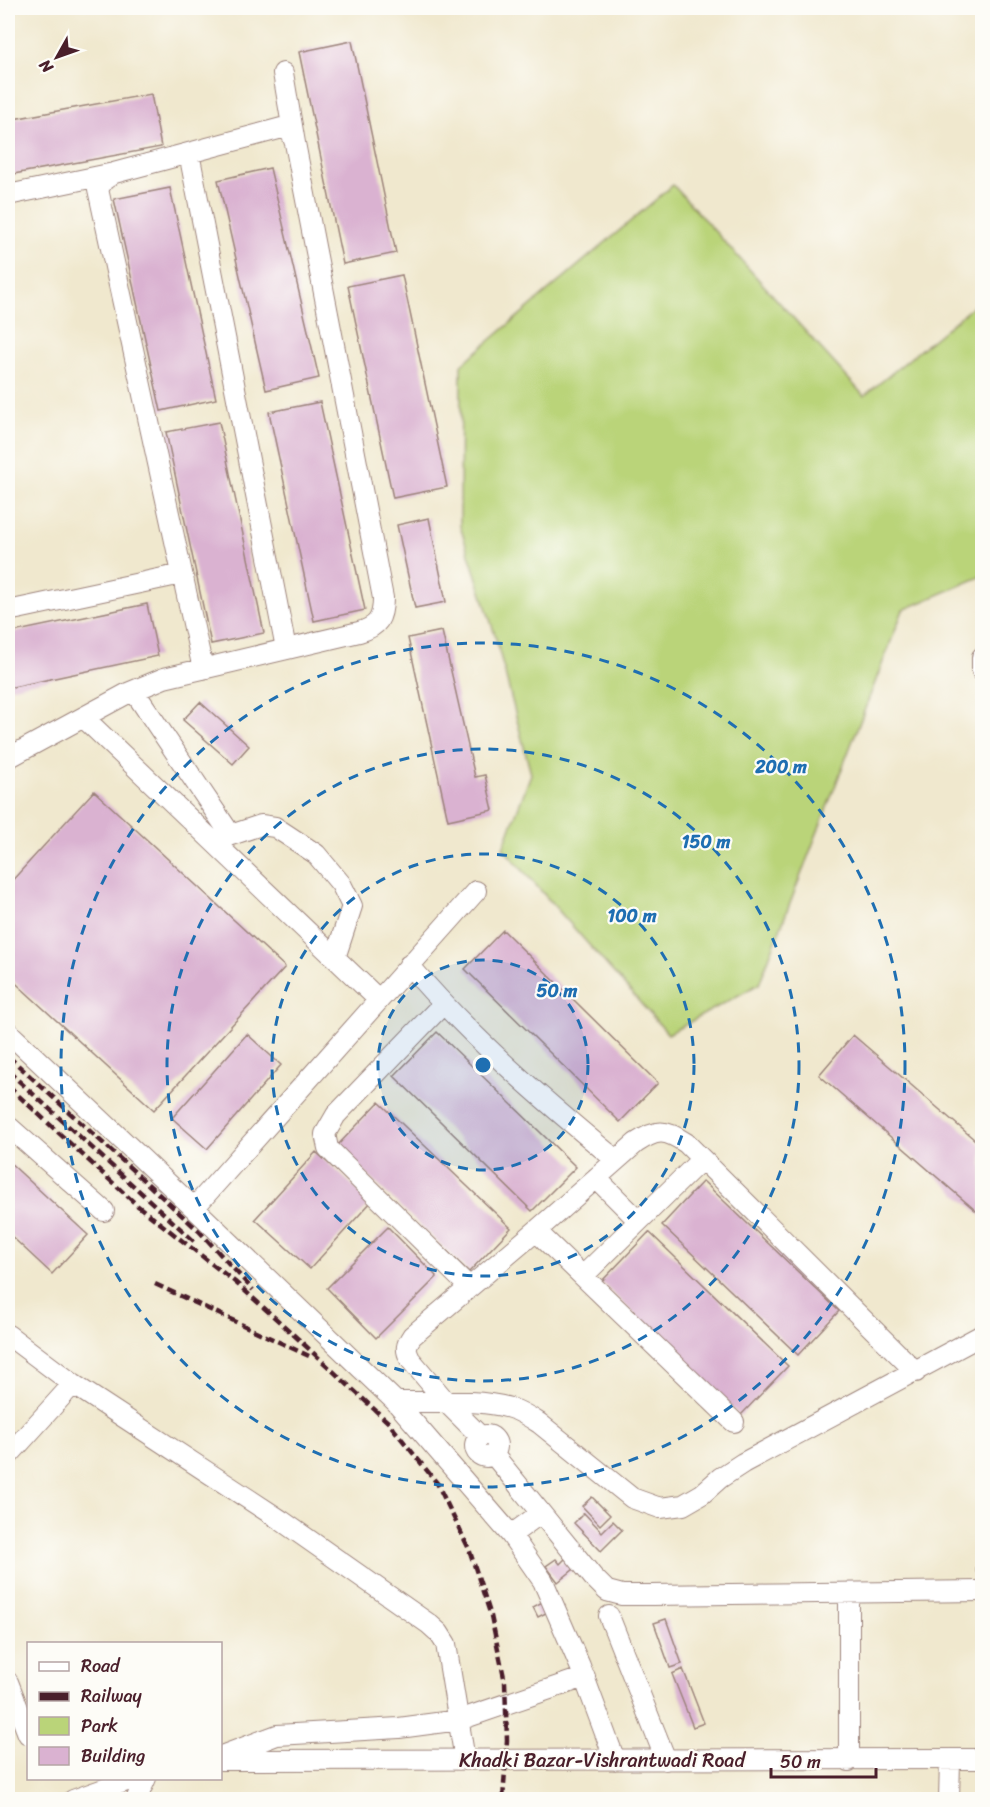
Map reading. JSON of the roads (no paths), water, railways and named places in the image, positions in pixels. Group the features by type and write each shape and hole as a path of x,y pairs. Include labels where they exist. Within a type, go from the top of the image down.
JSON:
{"street":[{"path":"8,758 134,691 164,678 372,628 379,622 383,612 383,598 283,73"},
{"path":"8,195 114,173 282,128 291,132 295,142"},
{"path":"189,153 286,649"},
{"path":"114,173 104,180 98,189 100,204 203,669"},
{"path":"8,611 182,574"},
{"path":"982,657 982,671"},
{"path":"134,691 231,835 261,825 275,827 316,854 341,884 352,906 335,958"},
{"path":"84,718 378,999"},
{"path":"194,1208 476,891"},
{"path":"409,965 442,1005 535,1093 616,1161"},
{"path":"442,1005 336,1115 325,1134 328,1148 339,1160 469,1287"},
{"path":"8,1032 396,1402 511,1535 543,1581 585,1677 615,1760"},
{"path":"8,1126 104,1211"},
{"path":"916,1372 686,1143 672,1133 659,1132 648,1135 636,1143 412,1336 406,1344 406,1351 410,1359 607,1591 622,1595 982,1591"},
{"path":"583,1276 702,1159"},
{"path":"596,1178 639,1221"},
{"path":"536,1231 734,1422"},
{"path":"8,1335 73,1384 282,1521 440,1633 446,1644 465,1760"},
{"path":"396,1402 474,1403 509,1408 524,1414 539,1423 632,1498 660,1509 683,1505 702,1494 720,1478 743,1463 982,1335"},
{"path":"8,1456 73,1384"},
{"path":"456,1471 483,1447"},
{"path":"511,1535 541,1513"},
{"path":"849,1593 849,1761"},
{"path":"609,1616 666,1760"},
{"path":"222,1757 277,1735 399,1728 459,1720 585,1677"},
{"path":"8,1682 27,1731"},
{"name":"Khadki Bazar-Vishrantwadi Road","path":"222,1758 849,1761 982,1759"},
{"path":"949,1800 950,1760"},
{"path":"74,1800 132,1780"},
{"path":"136,1800 146,1780"},
{"path":"107,1788 126,1800"}],"railway":[{"path":"8,1056 199,1231 253,1290"},
{"path":"8,1071 195,1242"},
{"path":"8,1086 138,1206 235,1282 388,1422 437,1483 469,1549 491,1616 505,1682 507,1740 503,1800"},
{"path":"155,1284 309,1356"}]}
